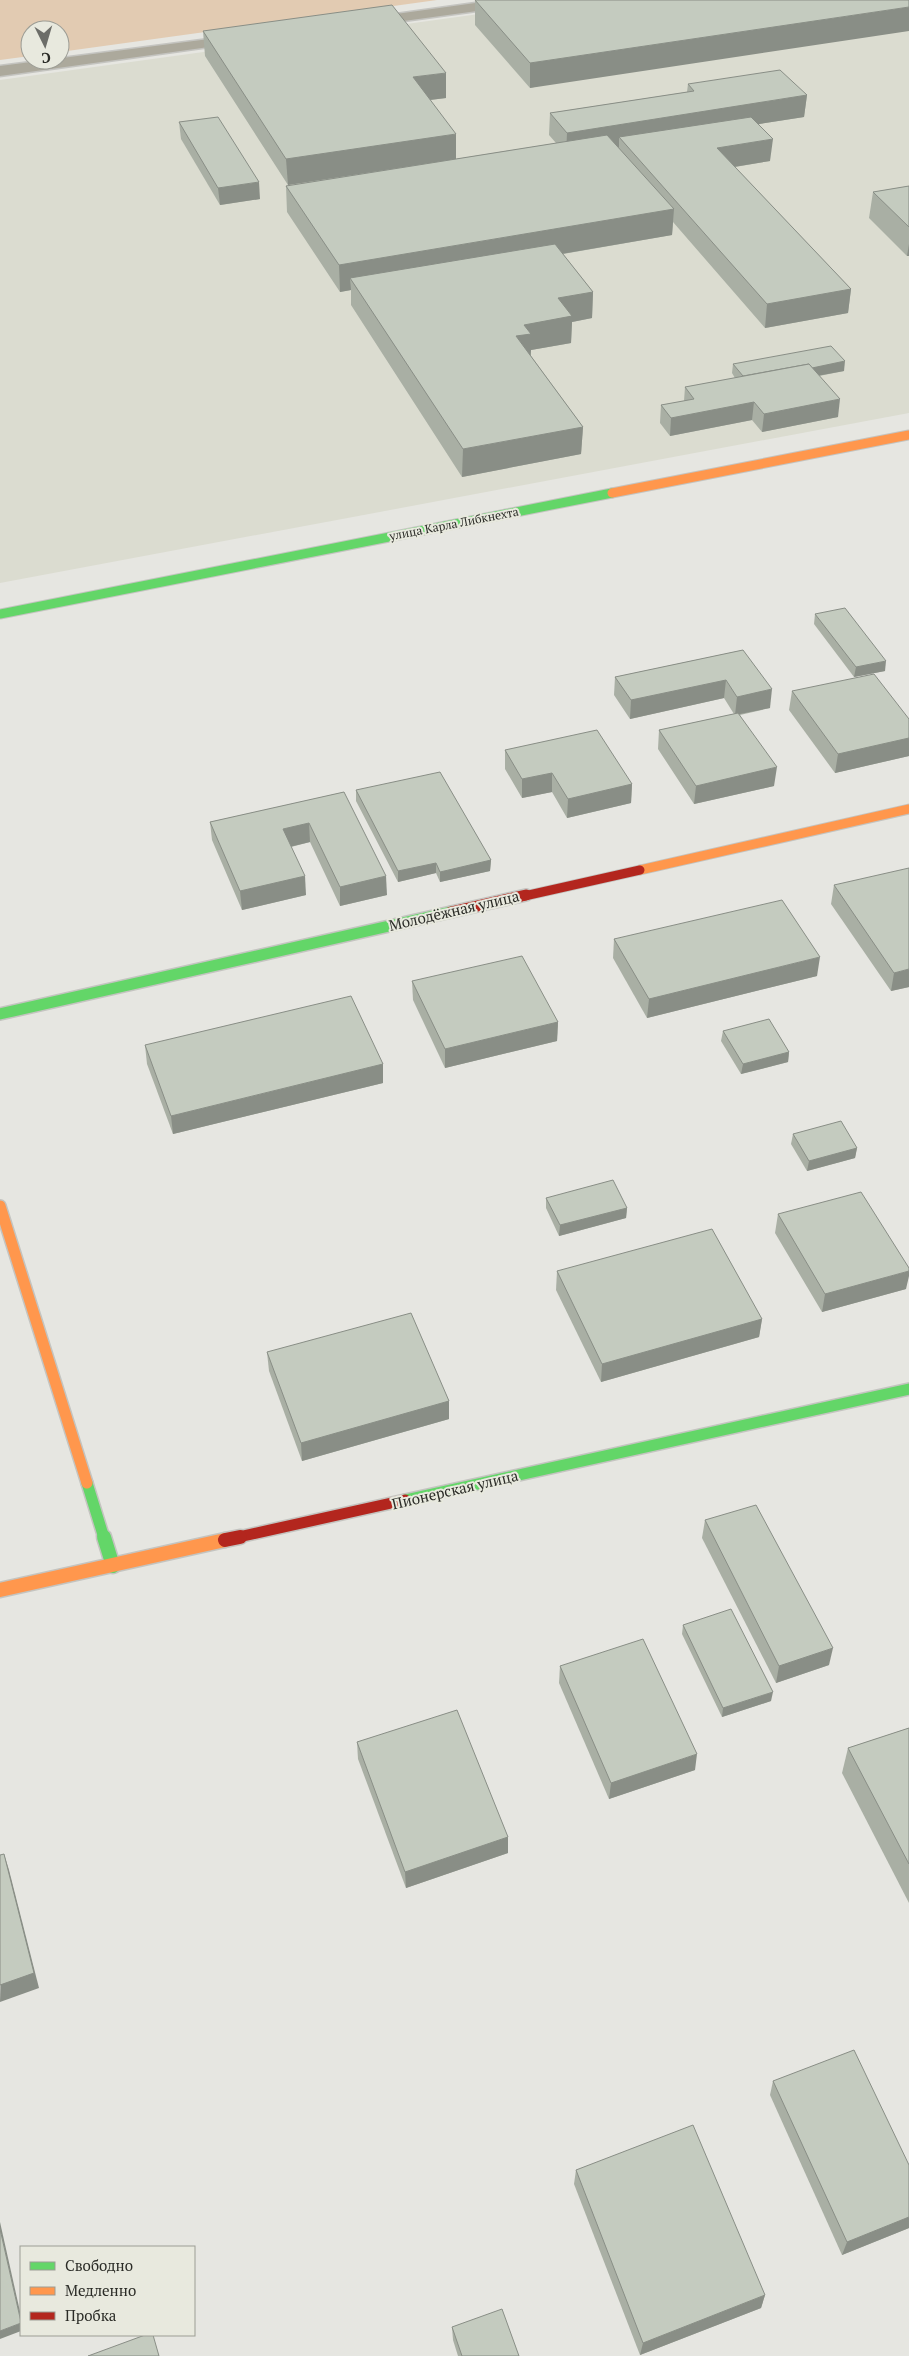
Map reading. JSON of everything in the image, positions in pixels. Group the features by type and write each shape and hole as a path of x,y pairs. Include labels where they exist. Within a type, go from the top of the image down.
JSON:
{"street":[{"name":"улица Карла Либкнехта","path":"0,614 909,435"},
{"name":"Молодёжная улица","path":"0,1014 909,808"},
{"path":"0,1206 113,1566"},
{"name":"Пионерская улица","path":"0,1590 909,1389"}],"lane":[{"path":"355,24 529,0"},
{"path":"0,71 258,37"}],"shaded area":[{"path":"0,0 437,0 70,51 70,20 20,20 20,57 0,60"},
{"path":"581,0 909,0 909,413 0,583 0,80"}],"building":[{"path":"475,0 909,0 909,7 530,63"},
{"path":"392,5 446,73 413,77 456,134 286,159 203,31"},
{"path":"780,70 807,95 567,133 550,113 694,91 688,84"},
{"path":"218,117 259,182 218,188 179,122"},
{"path":"751,117 773,139 717,148 851,289 767,304 619,137"},
{"path":"607,135 674,209 339,265 286,186"},
{"path":"909,186 909,227 873,192"},
{"path":"555,244 593,292 558,298 572,316 524,325 531,334 516,336 583,427 463,449 350,278"},
{"path":"831,346 845,361 812,368 809,364 743,376 733,364"},
{"path":"809,364 840,399 764,414 754,402 671,418 661,405 694,399 685,387"},
{"path":"845,608 886,661 856,667 815,614"},
{"path":"743,650 772,689 737,697 726,680 631,700 615,677"},
{"path":"874,674 909,719 909,738 838,754 792,691"},
{"path":"738,713 777,767 696,786 659,730"},
{"path":"597,730 632,784 568,799 552,773 522,779 505,750"},
{"path":"440,772 491,860 440,872 436,863 398,871 356,790"},
{"path":"344,792 386,876 340,887 309,823 283,829 305,876 240,891 210,822"},
{"path":"909,868 909,969 894,973 834,885"},
{"path":"782,900 820,957 649,999 614,939"},
{"path":"522,956 558,1022 445,1049 412,981"},
{"path":"351,996 383,1064 171,1116 145,1045"},
{"path":"769,1019 789,1052 743,1064 723,1031"},
{"path":"841,1121 857,1148 809,1161 793,1134"},
{"path":"613,1180 627,1208 560,1225 546,1198"},
{"path":"861,1192 909,1268 909,1271 825,1294 778,1214"},
{"path":"712,1229 762,1319 602,1364 557,1271"},
{"path":"411,1313 449,1401 301,1443 267,1352"},
{"path":"756,1505 833,1648 779,1666 705,1520"},
{"path":"731,1609 773,1692 723,1708 683,1625"},
{"path":"643,1639 697,1754 611,1783 560,1666"},
{"path":"457,1710 508,1837 405,1872 357,1742"},
{"path":"909,1728 909,1864 848,1748"},
{"path":"4,1854 34,1973 0,1985 0,1855"},
{"path":"854,2050 909,2165 909,2217 847,2242 773,2081"},
{"path":"693,2125 765,2295 643,2343 576,2170"},
{"path":"0,2229 20,2323 0,2331"},
{"path":"502,2309 519,2356 462,2356 452,2327"},
{"path":"142,2336 153,2336 159,2356 88,2356"}],"traffic: fast":[{"path":"0,614 612,493"},
{"path":"0,1014 451,912"},
{"path":"405,1500 909,1389"},
{"path":"87,1483 113,1566"}],"traffic: slow":[{"path":"612,493 909,435"},
{"path":"640,870 909,809"},
{"path":"0,1206 87,1483"},
{"path":"0,1590 225,1540"}],"traffic: jam":[{"path":"451,912 640,870"},
{"path":"225,1540 405,1500"}]}
